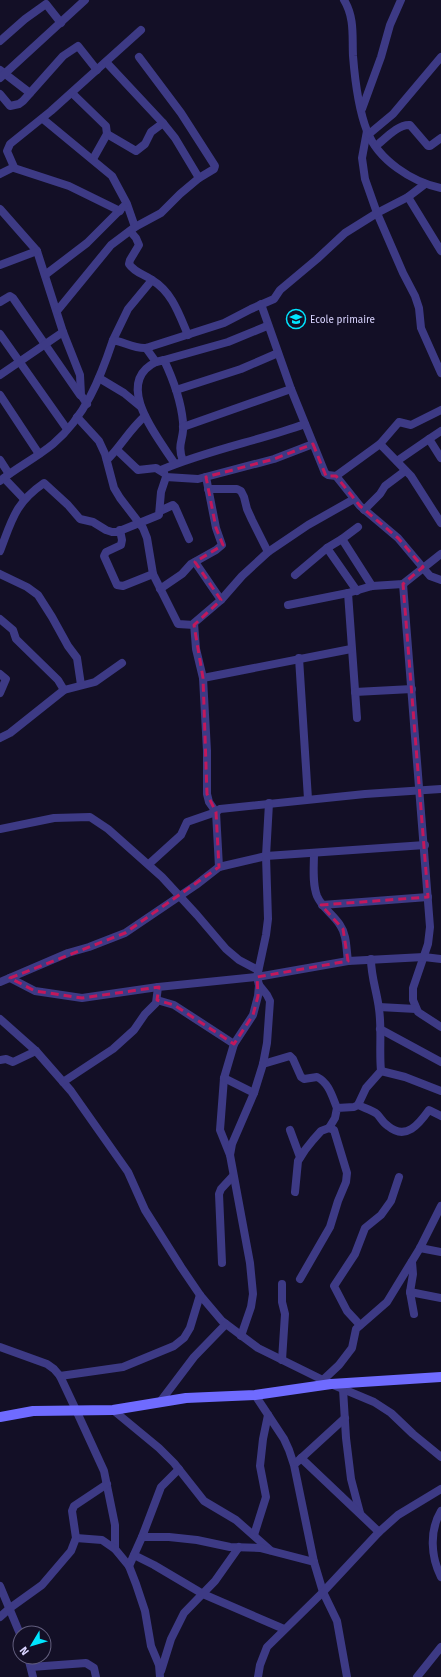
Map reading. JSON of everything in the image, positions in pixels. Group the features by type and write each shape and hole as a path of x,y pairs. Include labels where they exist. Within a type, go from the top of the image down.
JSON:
{"street":[{"path":"30,93 1,74 61,23 85,0"},
{"path":"361,109 381,57 390,25 401,0"},
{"path":"346,2 352,24 353,56 357,91 368,132 376,146 393,165 414,180 425,184 440,185"},
{"path":"0,41 25,19 46,4 61,23"},
{"path":"14,168 8,151 8,146 43,119 141,30"},
{"path":"0,94 8,105 11,106 21,103 63,56 78,46 97,70"},
{"path":"57,311 117,240 160,214 180,194 199,178 214,169 215,166 181,113 139,57"},
{"path":"441,57 393,114 368,132 362,158 362,166 377,213 403,273 415,296 419,308 421,328 441,373"},
{"path":"106,62 163,123 175,138 199,178"},
{"path":"72,93 106,126 107,134 93,159"},
{"path":"393,114 402,126"},
{"path":"43,119 112,176 127,204 133,229 139,245 129,264 139,274 152,280 166,290 177,307 188,335"},
{"path":"107,134 135,151 143,146 152,132 163,123"},
{"path":"376,146 402,126 410,126 428,146 441,138"},
{"path":"0,174 14,168 69,186 120,210"},
{"path":"113,340 142,349 146,348 224,323 260,304 274,299 280,290 345,233 377,213 408,197 425,184"},
{"path":"408,197 441,251"},
{"path":"45,275 87,243 127,204"},
{"path":"0,209 37,251 47,286 80,376 81,395"},
{"path":"0,265 37,251"},
{"path":"4,478 52,444 67,429 87,404 99,378 113,340 128,309 152,280"},
{"path":"0,302 8,297 13,298 87,404"},
{"path":"260,304 291,389 325,473 328,475 336,476 380,444 399,422 411,426 441,410"},
{"path":"179,463 145,416 138,397 139,380 147,367 160,361 228,342 267,326"},
{"path":"0,375 63,332"},
{"path":"0,334 67,429"},
{"path":"146,348 160,361 176,390 179,400 183,427 179,448 179,463"},
{"path":"176,390 241,369 278,352"},
{"path":"99,378 124,393 142,407"},
{"path":"183,427 291,389"},
{"path":"0,395 39,454"},
{"path":"107,460 117,450 132,428 145,416"},
{"path":"77,417 99,441 107,460 114,488 139,522 147,538 152,574 178,624 194,625"},
{"path":"0,551 12,517 24,499 45,483 80,519 93,522 106,530 114,532 158,515 160,511 164,474 179,463 278,434 305,424"},
{"path":"397,461 441,431"},
{"path":"429,439 441,458"},
{"path":"117,450 138,470 152,468 164,474 190,479 206,477 274,459 313,444"},
{"path":"380,444 410,476 441,523"},
{"path":"0,460 4,478 24,499"},
{"path":"364,510 380,494 385,486 405,471"},
{"path":"336,476 364,510 398,538 430,576 441,580"},
{"path":"160,589 182,574 195,562 222,545 216,528 206,477"},
{"path":"208,489 240,491 268,552"},
{"path":"219,867 216,812 209,802 207,794 207,751 203,678 196,649 194,622 221,600 242,576 268,552 303,528 354,499"},
{"path":"160,511 175,506 189,539"},
{"path":"295,575 327,548 342,540 358,527"},
{"path":"120,530 122,540 121,545 106,552 104,556 117,585 123,586 152,574"},
{"path":"342,540 372,586"},
{"path":"327,548 357,591"},
{"path":"288,605 326,596 357,591 372,586 402,584 441,554"},
{"path":"195,562 221,600"},
{"path":"0,574 27,587 38,595 68,646 77,658 81,685"},
{"path":"402,584 425,845 430,927 428,944 413,988 413,1000 416,1009"},
{"path":"348,593 357,718"},
{"path":"0,619 12,629 16,639 58,680 64,690"},
{"path":"203,678 351,649"},
{"path":"299,658 308,799"},
{"path":"0,738 10,733 64,690 95,682 122,663"},
{"path":"0,674 6,679 0,693"},
{"path":"355,692 412,689"},
{"path":"148,864 180,835 187,822 216,812 220,809 308,799 441,789"},
{"path":"241,1336 251,1307 253,1294 250,1263 230,1155 220,1130 224,1078 234,1044 253,1015 258,996 258,977 268,919 266,856 269,803"},
{"path":"0,828 54,818 87,816 108,829 148,864 179,896 226,950 258,977 270,1001 267,1042 263,1064 254,1093 234,1138 230,1155"},
{"path":"0,982 68,953 89,947 125,933 196,885 219,867 266,856 425,845"},
{"path":"314,853 315,890 322,904 339,922 343,929 348,961"},
{"path":"322,904 428,897"},
{"path":"10,978 35,991 82,998 158,987 258,977 348,961 424,957 440,959"},
{"path":"337,1108 354,1107 358,1105 366,1088 381,1071 379,1007 373,983 371,959"},
{"path":"64,1082 113,1049 134,1030 145,1014 154,1006 157,1000 158,987"},
{"path":"157,1000 174,1005 234,1044"},
{"path":"379,1007 416,1009 441,1027"},
{"path":"0,1019 36,1051 64,1082 124,1165 145,1210 200,1295 226,1324 258,1348 327,1382 374,1402 391,1413 413,1434 441,1457"},
{"path":"380,1028 441,1062"},
{"path":"0,1060 6,1059 13,1062 36,1051"},
{"path":"263,1064 290,1056 293,1059 301,1078 317,1077 324,1082 330,1090 337,1108 335,1118 328,1128 322,1131 300,1157 296,1171 295,1192"},
{"path":"381,1071 405,1077 441,1090"},
{"path":"224,1078 254,1093"},
{"path":"358,1105 377,1114 389,1128 404,1132 418,1125 429,1110 441,1116"},
{"path":"300,1279 330,1227 346,1182 347,1173 334,1130 328,1128"},
{"path":"290,1130 300,1157"},
{"path":"222,1263 219,1194 220,1189 233,1176"},
{"path":"360,1325 347,1311 334,1286 355,1254 365,1228 381,1215 391,1201 399,1177"},
{"path":"327,1382 352,1348 356,1329 387,1302 420,1248 441,1206"},
{"path":"420,1248 441,1252"},
{"path":"412,1262 413,1274 410,1292 414,1314"},
{"path":"282,1284 282,1302 285,1314 282,1360"},
{"path":"410,1292 441,1298"},
{"path":"60,1376 123,1367 174,1346 184,1338 190,1328 200,1295"},
{"path":"160,1402 194,1357 226,1324"},
{"path":"0,1347 47,1364 60,1376 104,1471 108,1484 115,1529 115,1549"},
{"path":"0,1418 33,1411 113,1410 160,1402 205,1397 255,1395 327,1382 441,1377"},
{"path":"344,1389 345,1418 351,1479 360,1514"},
{"path":"255,1395 284,1439 294,1465 314,1562 323,1592 337,1621 347,1677"},
{"path":"113,1410 159,1448 204,1501 236,1520 270,1550"},
{"path":"254,1535 266,1497 260,1466 262,1439 268,1415"},
{"path":"294,1465 345,1418"},
{"path":"301,1458 379,1532"},
{"path":"129,1566 161,1487 179,1470"},
{"path":"0,1617 42,1585 71,1551 76,1538 72,1510 74,1506 108,1484"},
{"path":"258,1677 266,1647 323,1592 379,1532 398,1515 441,1489"},
{"path":"441,1511 433,1532 433,1549 435,1562 441,1577"},
{"path":"142,1537 169,1537 197,1540 222,1546 260,1548 314,1562"},
{"path":"76,1538 102,1540 115,1549 129,1566 145,1611 151,1646 157,1660 160,1675"},
{"path":"160,1675 171,1639 184,1613 215,1581 239,1547"},
{"path":"134,1556 161,1569 203,1594 284,1629"},
{"path":"0,1586 17,1625"},
{"path":"417,1677 441,1647"},
{"path":"33,1677 31,1666 86,1663 94,1668 96,1677"}],"highlighted area":[{"path":"313,444 326,476 336,476 360,506 398,538 423,567 403,584 428,897 321,905 343,929 348,961 257,977 258,996 253,1015 234,1044 174,1005 157,1000 159,987 82,998 35,991 10,978 125,933 219,867 216,812 207,794 203,678 194,625 221,600 195,562 223,545 216,528 206,477 274,459"}],"place":[{"name":"Ecole primaire","path":"296,319"}]}
